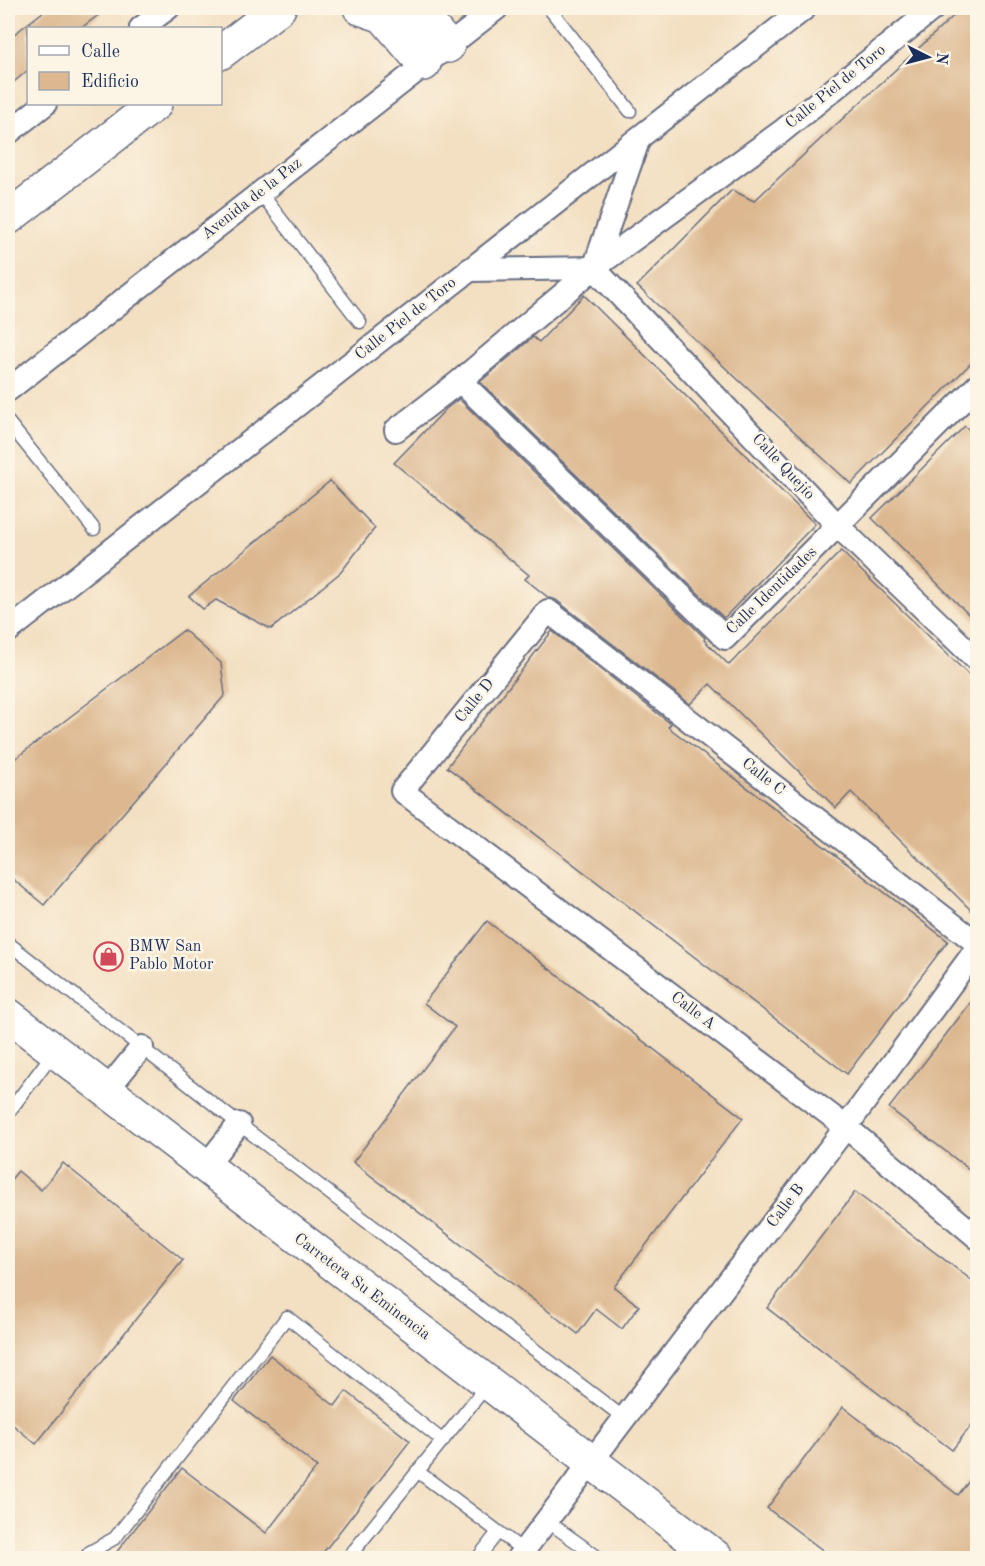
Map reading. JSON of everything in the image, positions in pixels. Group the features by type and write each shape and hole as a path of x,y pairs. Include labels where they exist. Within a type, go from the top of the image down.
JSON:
{"main road":[{"path":"222,51 279,8"},
{"path":"360,8 383,16 436,55"},
{"path":"415,8 436,55"},
{"path":"8,216 154,105"},
{"name":"Carretera Su Eminencia","path":"8,1015 717,1558"}],"street":[{"path":"142,27 168,8"},
{"name":"Avenida de la Paz","path":"8,390 497,8"},
{"name":"Calle Piel de Toro","path":"8,631 805,8"},
{"name":"Calle Piel de Toro","path":"396,430 460,381 594,268 781,132 934,8"},
{"path":"8,133 44,105"},
{"path":"469,270 594,268 639,138"},
{"name":"Calle Quejío","path":"594,268 838,526 978,662"},
{"name":"Calle Identidades","path":"460,381 725,638 838,526 973,400"},
{"name":"Calle D","path":"402,791 548,611"},
{"name":"Calle C","path":"548,611 978,945"},
{"name":"Calle A","path":"402,791 846,1127 978,1238"},
{"name":"Calle B","path":"521,1555 846,1127 978,945"},
{"path":"106,1091 142,1047"},
{"path":"205,1167 238,1124"}],"lane":[{"path":"549,8 630,111"},
{"path":"260,192 360,321"},
{"path":"8,422 94,529"},
{"path":"8,943 238,1124 624,1418"},
{"path":"9,1108 55,1051"},
{"path":"85,1558 90,1552 115,1538 287,1317 443,1441"},
{"path":"350,1558 489,1384"},
{"path":"417,1472 498,1532 521,1555"},
{"path":"547,1521 599,1558"},
{"path":"478,1558 498,1532"}],"building":[{"path":"48,8 108,8 82,27 27,27 27,71 8,87 8,39"},
{"path":"962,8 978,8 978,356 851,484 637,286 732,190 754,201"},
{"path":"584,295 815,524 724,618 480,382 533,337 539,342"},
{"path":"459,399 705,638 704,640 729,665 841,551 978,684 978,917 851,792 836,808 710,684 690,704 556,600 549,598 525,579 529,575 394,463 447,408"},
{"path":"965,426 978,438 978,624 872,518"},
{"path":"330,481 375,528 341,572 271,629 216,600 203,609 189,596"},
{"path":"184,630 221,663 225,695 44,905 8,875 8,764"},
{"path":"552,631 671,724 668,727 948,941 847,1074 447,767"},
{"path":"487,921 743,1118 614,1287 639,1306 622,1329 596,1309 578,1334 353,1162 455,1027 424,1003"},
{"path":"978,993 978,1176 889,1108"},
{"path":"63,1163 183,1260 36,1444 8,1421 8,1183 18,1171 41,1190"},
{"path":"855,1192 978,1285 978,1417 952,1450 767,1308"},
{"path":"270,1355 335,1406 346,1391 410,1441 319,1558 112,1558 182,1468 266,1533 317,1467 234,1401"},
{"path":"843,1407 958,1495 978,1470 978,1558 833,1558 767,1508"}],"place":[{"name":"BMW San Pablo Motor","path":"108,956"}]}
